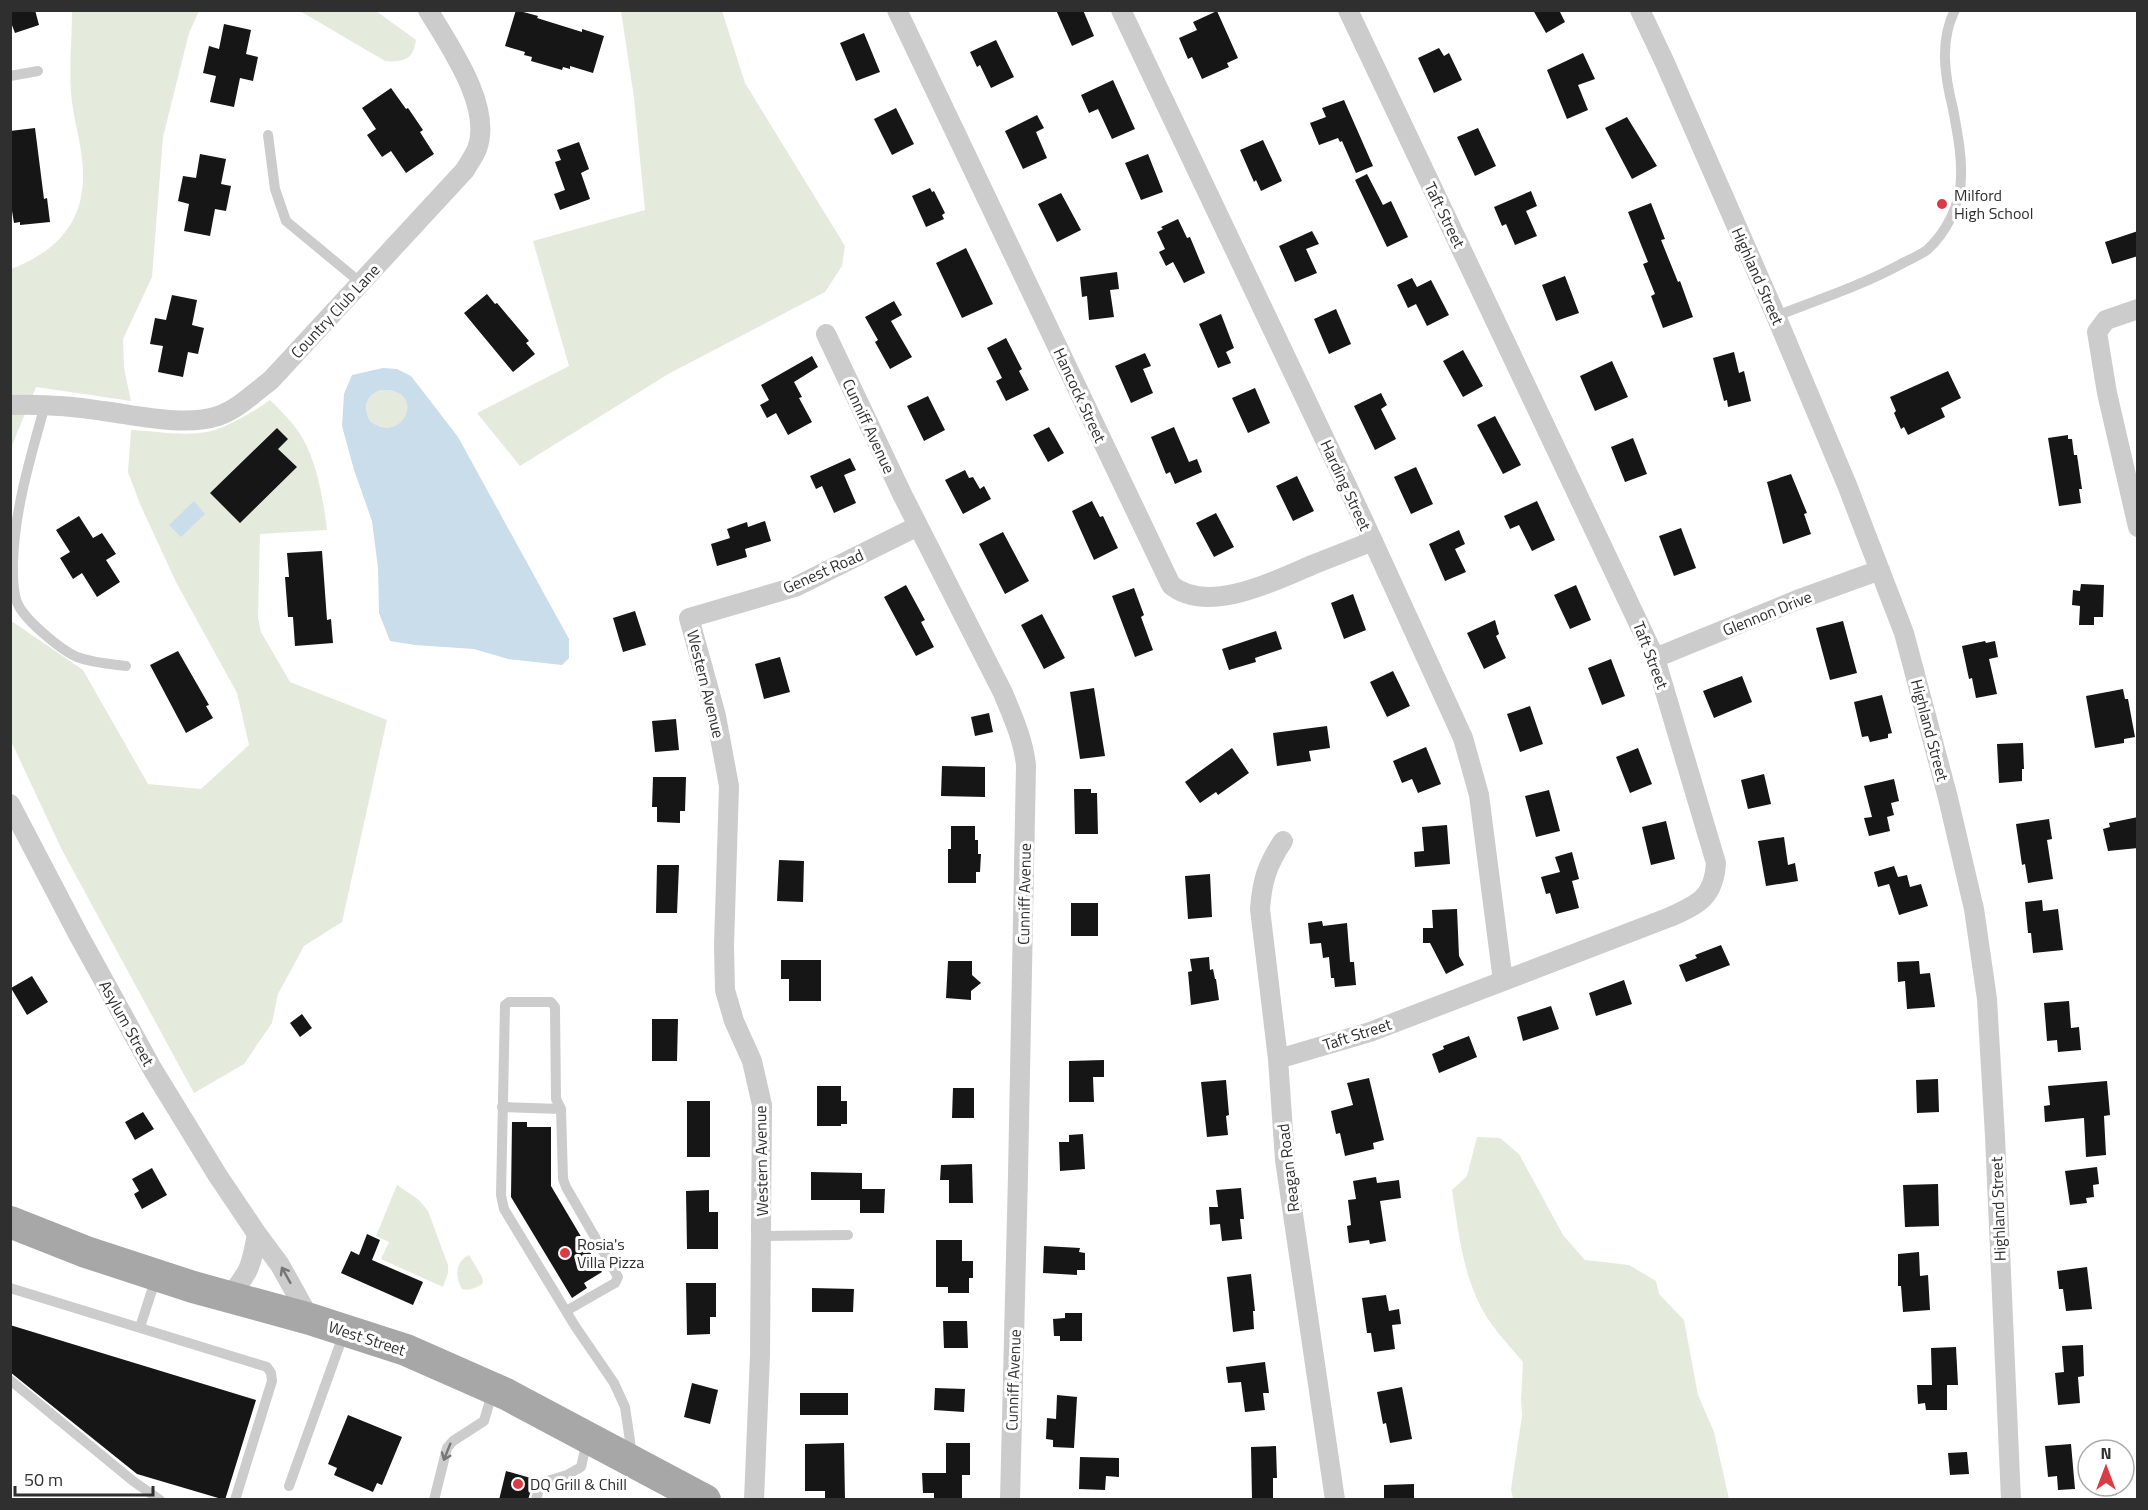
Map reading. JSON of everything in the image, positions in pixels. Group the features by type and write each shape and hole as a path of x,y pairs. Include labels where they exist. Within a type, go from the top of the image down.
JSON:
{"main road":[{"name":"West Street","path":"10,1222 86,1252 157,1275 310,1319 406,1350 493,1389 705,1500"}],"street":[{"name":"Hancock Street","path":"897,10 1171,585 1180,592 1192,596 1228,595 1265,586 1373,541"},
{"name":"Harding Street","path":"1121,10 1373,541 1463,738 1479,795 1503,981"},
{"name":"Taft Street","path":"1278,1059 1370,1032 1685,910 1706,897 1715,878 1716,863 1655,658 1348,10"},
{"name":"Highland Street","path":"1640,10 1776,316 1847,485 1904,633 1948,798 1974,909 1987,999 2011,1500"},
{"name":"Country Club Lane","path":"10,405 45,405 172,419 206,419 220,415 246,400 271,380 465,170 477,149 480,126 475,100 434,12"},
{"path":"2138,309 2106,320 2097,332 2113,421 2138,527"},
{"name":"Cunniff Avenue","path":"826,334 918,526 1003,693 1017,725 1026,765 1010,1500"},
{"name":"Genest Road","path":"689,618 795,587 918,526"},
{"name":"Glennon Drive","path":"1655,658 1797,600 1880,570"},
{"name":"Western Avenue","path":"689,618 716,716 729,786 724,946 725,990 734,1021 752,1060 762,1105 760,1366 754,1500"},
{"name":"Asylum Street","path":"10,804 153,1070 257,1234 280,1264 310,1319"},
{"name":"Reagan Road","path":"1283,841 1268,867 1262,888 1260,909 1278,1059 1285,1160 1335,1500"},
{"path":"229,1297 247,1275 257,1234"}],"lane":[{"path":"1776,316 1886,272 1925,251 1941,235 1952,216 1962,179 1954,115 1946,79 1945,48 1950,20 1955,10"},
{"path":"10,76 38,71"},
{"path":"268,135 275,189 286,221 361,283"},
{"path":"45,405 20,495 13,573 17,604 35,627 75,656 93,662 126,666"},
{"path":"566,1311 615,1283 618,1277 563,1179 561,1109 556,1099 555,1007 551,1002 509,1002 505,1005 502,1107 501,1195 504,1209 566,1311 614,1383 625,1407 633,1461"},
{"path":"502,1107 561,1109"},
{"path":"762,1236 848,1235"},
{"path":"140,1327 157,1275"},
{"path":"10,1288 262,1365 270,1370 272,1381 235,1500"},
{"path":"289,1486 345,1330"},
{"path":"10,1380 133,1481 160,1500"},
{"path":"434,1500 447,1448 453,1441 484,1421 493,1389"},
{"path":"536,1500 540,1485 544,1482 567,1475 581,1467 588,1437"}],"shaded area":[{"path":"72,11 199,11 189,33 163,137 152,277 123,339 124,368 131,401 36,387 11,448 11,269 42,253 65,232 79,205 82,188 82,160 71,93"},
{"path":"300,11 376,11 416,40 415,47 410,56 402,60 385,61"},
{"path":"621,11 722,11 745,83 845,246 842,266 825,292 670,373 520,466 477,413 569,366 533,241 645,210 634,98"},
{"path":"380,390 395,392 404,397 408,405 401,422 393,427 382,427 370,421 368,416 366,407 368,399"},
{"path":"270,400 296,428 308,449 319,483 327,530 260,534 258,618 261,632 290,682 387,720 342,922 304,946 278,994 272,1023 244,1064 194,1093 62,850 11,741 10,620 83,670 148,784 201,789 249,745 237,693 177,584 140,504 128,472 131,430 181,434 211,431 242,418"},
{"path":"1477,1137 1500,1138 1519,1154 1563,1235 1585,1260 1629,1265 1656,1281 1659,1294 1684,1320 1698,1395 1714,1432 1729,1499 1513,1499 1511,1489 1522,1416 1523,1362 1488,1319 1473,1290 1461,1248 1452,1190 1467,1176"},
{"path":"397,1185 419,1200 428,1211 448,1265 443,1287 381,1259 389,1242 376,1236"},
{"path":"469,1255 483,1283 476,1288 464,1290 457,1274 461,1261"}],"water":[{"path":"383,368 397,369 411,376 458,437 569,639 569,658 562,665 508,659 474,649 390,641 379,613 378,568 372,521 354,470 342,426 344,394 352,375","holes":["380,390 395,392 404,397 407,405 406,414 401,422 393,427 382,427 370,421 366,411 368,399"]},
{"path":"194,501 205,514 181,537 169,525"}],"building":[{"path":"10,10 35,10 39,25 15,33 10,20"},
{"path":"516,10 582,32 582,29 604,36 593,73 570,66 570,69 563,67 562,70 531,61 532,57 524,55 525,52 505,46"},
{"path":"1056,10 1083,10 1094,36 1072,46"},
{"path":"1533,10 1559,10 1565,22 1546,33"},
{"path":"1217,11 1238,58 1227,63 1229,67 1202,79 1192,57 1188,59 1179,38 1197,30 1193,22"},
{"path":"224,24 251,30 246,54 258,57 253,81 240,78 234,107 210,102 216,76 203,73 209,46 219,49"},
{"path":"864,33 880,72 856,81 840,43"},
{"path":"996,40 1014,77 991,88 980,65 977,67 970,52"},
{"path":"1439,48 1444,56 1449,53 1462,80 1434,93 1418,58"},
{"path":"1583,53 1595,79 1578,85 1588,110 1567,119 1547,70"},
{"path":"1113,80 1135,129 1112,139 1098,109 1089,113 1081,95"},
{"path":"391,88 423,130 420,132 434,154 406,173 391,151 382,157 367,135 376,129 362,108"},
{"path":"1344,100 1373,166 1356,173 1342,141 1340,142 1338,138 1319,145 1310,123 1326,117 1322,108"},
{"path":"896,108 914,144 892,155 874,119"},
{"path":"1037,115 1044,128 1036,132 1047,158 1023,169 1005,131"},
{"path":"1627,117 1657,166 1632,179 1605,128"},
{"path":"35,128 44,199 47,198 50,222 20,225 20,222 14,223 12,211 10,211 10,131"},
{"path":"1478,128 1496,166 1475,176 1457,137"},
{"path":"1263,140 1282,181 1261,191 1256,180 1254,182 1240,150"},
{"path":"579,142 589,169 581,173 590,199 560,210 554,194 565,190 555,162 561,160 557,150"},
{"path":"200,154 226,159 221,184 231,186 226,211 215,209 210,236 184,231 189,204 178,201 183,176 196,178"},
{"path":"1148,154 1163,192 1141,200 1125,163"},
{"path":"1367,174 1383,205 1391,201 1408,237 1387,247 1355,180"},
{"path":"930,188 932,192 934,191 945,213 942,215 944,219 926,227 912,196"},
{"path":"1531,191 1537,206 1526,211 1537,236 1515,245 1506,224 1502,226 1494,207"},
{"path":"1061,193 1081,230 1057,242 1038,204"},
{"path":"1651,203 1665,239 1661,240 1678,282 1680,281 1693,317 1663,328 1651,296 1655,294 1643,264 1648,262 1628,212"},
{"path":"1178,219 1187,238 1190,237 1205,273 1184,283 1173,262 1166,266 1159,252 1165,249 1157,232 1163,229 1161,227"},
{"path":"1312,231 1319,244 1306,249 1317,273 1295,282 1279,246"},
{"path":"2138,231 2138,256 2112,264 2105,242"},
{"path":"966,248 993,304 962,318 936,263"},
{"path":"1117,272 1119,289 1110,290 1114,317 1089,320 1087,296 1082,297 1080,277"},
{"path":"1565,276 1579,313 1556,321 1542,285"},
{"path":"1412,278 1417,287 1431,280 1449,315 1427,326 1416,304 1408,308 1397,285"},
{"path":"487,294 529,341 526,343 535,354 513,372 464,313"},
{"path":"172,295 197,300 192,325 204,328 198,354 188,352 183,377 158,372 163,346 150,344 155,318 166,320"},
{"path":"894,301 902,315 891,321 912,357 890,369 875,342 878,340 865,317"},
{"path":"1336,309 1351,344 1329,354 1314,319"},
{"path":"1221,314 1234,348 1226,352 1231,363 1218,368 1199,324"},
{"path":"1006,338 1022,369 1019,371 1029,390 1006,401 996,381 1002,378 987,348"},
{"path":"1463,350 1483,386 1463,397 1443,361"},
{"path":"1734,352 1739,373 1744,371 1751,401 1728,407 1727,400 1724,401 1713,358"},
{"path":"1145,353 1151,366 1143,369 1153,393 1131,403 1115,366"},
{"path":"812,356 818,367 794,382 802,397 799,398 812,422 788,435 776,413 767,418 760,405 769,400 761,385"},
{"path":"1612,361 1628,397 1595,411 1580,376"},
{"path":"1948,371 1961,398 1941,408 1945,417 1908,435 1904,427 1901,429 1890,397"},
{"path":"1255,388 1270,423 1248,433 1232,398"},
{"path":"1381,393 1387,405 1381,409 1396,439 1375,450 1354,406"},
{"path":"928,396 945,430 924,441 907,406"},
{"path":"1495,416 1521,465 1503,474 1477,425"},
{"path":"1049,427 1064,453 1048,462 1033,435"},
{"path":"1174,427 1189,462 1197,459 1202,472 1175,484 1170,472 1166,474 1151,437"},
{"path":"277,428 288,439 278,449 297,467 240,523 210,493"},
{"path":"2068,435 2068,439 2072,439 2074,455 2077,455 2082,489 2079,489 2081,503 2059,506 2048,438"},
{"path":"1633,438 1647,474 1625,482 1611,447"},
{"path":"850,458 856,470 844,475 856,503 834,513 822,486 816,489 810,476"},
{"path":"1416,467 1433,504 1411,514 1394,477"},
{"path":"965,470 969,478 973,477 980,489 984,486 991,499 963,514 945,480"},
{"path":"1791,474 1807,513 1804,514 1811,534 1783,544 1767,482"},
{"path":"1297,476 1314,511 1293,521 1276,486"},
{"path":"1092,501 1100,517 1103,516 1118,548 1094,560 1072,511"},
{"path":"1537,501 1555,540 1532,551 1519,525 1510,529 1504,516"},
{"path":"1216,513 1234,547 1214,557 1196,523"},
{"path":"79,516 93,538 102,533 116,554 106,560 120,582 97,597 82,573 73,579 60,558 70,552 56,530"},
{"path":"765,521 771,541 745,549 747,557 717,566 711,544 730,538 727,529 747,522 748,527"},
{"path":"1681,528 1696,568 1674,576 1659,536"},
{"path":"1459,530 1465,544 1455,549 1466,572 1445,581 1429,544"},
{"path":"1003,532 1029,581 1005,594 979,544"},
{"path":"322,551 327,620 331,619 333,643 295,646 293,617 288,617 285,577 289,577 287,553"},
{"path":"2081,584 2104,585 2103,617 2094,617 2094,625 2079,625 2080,606 2072,605 2073,590 2080,591"},
{"path":"906,585 925,620 921,622 934,647 916,656 884,597"},
{"path":"1576,585 1591,620 1570,629 1554,595"},
{"path":"1134,588 1144,615 1141,617 1153,650 1135,657 1112,596"},
{"path":"1353,594 1366,630 1344,639 1331,603"},
{"path":"635,611 646,645 623,652 613,618"},
{"path":"1042,614 1065,658 1044,669 1021,625"},
{"path":"1495,620 1499,634 1496,636 1506,658 1484,669 1467,633"},
{"path":"1843,621 1857,673 1830,680 1816,628"},
{"path":"1276,631 1282,649 1255,658 1256,662 1229,670 1222,649"},
{"path":"1985,641 1986,643 1995,641 1998,657 1989,659 1997,694 1976,698 1972,678 1969,679 1962,646"},
{"path":"178,651 209,705 206,706 213,718 186,733 150,665"},
{"path":"780,657 790,692 764,699 755,664"},
{"path":"1611,659 1625,696 1602,705 1588,668"},
{"path":"1393,671 1410,706 1387,717 1370,682"},
{"path":"1742,676 1752,702 1714,718 1703,691"},
{"path":"1094,688 1105,756 1080,759 1070,692"},
{"path":"2123,689 2125,699 2128,699 2135,737 2124,739 2124,743 2095,748 2086,696"},
{"path":"1882,695 1892,733 1888,734 1888,738 1870,742 1868,736 1862,737 1854,702"},
{"path":"1530,706 1543,744 1520,752 1507,714"},
{"path":"989,713 993,732 975,736 971,717"},
{"path":"676,719 679,750 655,752 652,721"},
{"path":"1327,726 1330,748 1309,751 1311,761 1277,766 1273,733"},
{"path":"2023,743 2022,781 1999,783 1997,744"},
{"path":"1426,747 1441,784 1418,793 1412,779 1402,783 1393,761"},
{"path":"1232,748 1249,773 1218,795 1216,792 1200,803 1185,782"},
{"path":"1638,748 1652,784 1630,793 1616,757"},
{"path":"942,766 985,767 985,797 941,796"},
{"path":"1764,774 1771,804 1748,809 1741,780"},
{"path":"653,777 686,777 685,811 680,811 680,823 657,822 657,807 652,807"},
{"path":"1894,779 1899,801 1891,803 1894,815 1887,817 1890,831 1869,836 1864,818 1872,817 1864,786"},
{"path":"1074,789 1091,789 1091,793 1097,793 1098,834 1075,834"},
{"path":"1549,790 1560,831 1536,837 1525,796"},
{"path":"2138,817 2138,848 2108,851 2103,829 2110,827 2109,823"},
{"path":"2049,819 2052,839 2047,840 2053,879 2028,883 2025,864 2022,865 2016,824"},
{"path":"1666,821 1675,859 1651,865 1642,827"},
{"path":"1447,825 1450,864 1415,867 1414,852 1424,851 1422,827"},
{"path":"951,826 975,826 978,854 981,854 980,872 976,872 976,883 948,883"},
{"path":"1784,837 1788,865 1795,863 1798,881 1766,886 1758,841"},
{"path":"1572,852 1579,879 1572,881 1579,908 1556,914 1550,893 1546,894 1541,877 1560,872 1555,857"},
{"path":"779,860 804,861 803,902 777,901"},
{"path":"657,865 679,865 677,913 656,913"},
{"path":"1894,866 1898,877 1907,875 1910,887 1921,884 1928,906 1899,915 1889,884 1878,887 1874,872"},
{"path":"1210,874 1212,917 1188,919 1185,876"},
{"path":"2042,900 2043,911 2058,909 2063,950 2033,953 2031,933 2028,933 2025,902"},
{"path":"1071,903 1098,903 1098,936 1071,936"},
{"path":"1457,909 1459,956 1464,965 1446,974 1430,943 1423,943 1423,928 1433,928 1432,910"},
{"path":"1322,921 1323,926 1347,923 1350,962 1354,962 1356,985 1335,987 1334,978 1331,978 1329,957 1323,958 1321,943 1310,944 1308,923"},
{"path":"1721,945 1730,965 1686,982 1679,965 1697,958 1695,955"},
{"path":"1209,957 1210,970 1213,969 1219,1000 1191,1005 1188,972 1192,971 1190,959"},
{"path":"781,960 821,960 821,1001 789,1001 789,979 781,979"},
{"path":"948,961 972,961 972,975 981,983 971,991 971,1000 946,998"},
{"path":"1919,961 1920,974 1930,973 1935,1007 1907,1009 1905,981 1898,982 1897,962"},
{"path":"32,976 48,1002 27,1015 11,988"},
{"path":"1624,980 1632,1004 1596,1016 1589,993"},
{"path":"2069,1001 2071,1028 2079,1027 2081,1050 2058,1052 2057,1040 2047,1041 2044,1003"},
{"path":"1551,1006 1559,1029 1523,1041 1517,1017"},
{"path":"302,1014 312,1028 300,1037 290,1023"},
{"path":"652,1019 678,1019 677,1061 652,1061"},
{"path":"1469,1036 1477,1057 1439,1073 1432,1054 1444,1049 1443,1046"},
{"path":"1104,1060 1104,1077 1093,1077 1094,1102 1069,1102 1069,1061"},
{"path":"1369,1078 1384,1140 1373,1143 1374,1149 1345,1156 1340,1133 1336,1134 1331,1111 1353,1105 1347,1083"},
{"path":"1938,1079 1939,1112 1917,1113 1916,1080"},
{"path":"1226,1080 1228,1135 1207,1137 1201,1082"},
{"path":"2107,1081 2110,1115 2104,1116 2106,1155 2086,1157 2084,1118 2045,1122 2044,1106 2050,1105 2048,1086"},
{"path":"817,1086 841,1086 841,1101 847,1101 847,1124 817,1126"},
{"path":"953,1088 974,1088 974,1118 952,1118"},
{"path":"687,1101 710,1101 710,1157 687,1157"},
{"path":"143,1112 154,1129 135,1140 125,1122"},
{"path":"512,1122 527,1122 527,1127 551,1127 551,1186 602,1272 584,1283 587,1288 572,1298 511,1197"},
{"path":"1083,1134 1085,1169 1060,1171 1059,1142 1069,1142 1069,1135"},
{"path":"972,1164 973,1203 949,1203 949,1180 940,1180 941,1165"},
{"path":"2097,1167 2099,1184 2093,1185 2094,1197 2086,1198 2087,1203 2070,1205 2065,1171"},
{"path":"152,1168 167,1195 142,1209 134,1194 139,1191 132,1179"},
{"path":"811,1172 862,1173 862,1189 885,1189 884,1213 860,1213 860,1200 811,1200"},
{"path":"1376,1177 1377,1183 1399,1180 1401,1198 1380,1201 1386,1241 1370,1244 1369,1240 1349,1243 1347,1226 1351,1225 1348,1200 1356,1199 1353,1181"},
{"path":"1938,1184 1939,1226 1905,1227 1903,1185"},
{"path":"1241,1188 1244,1219 1240,1219 1242,1239 1222,1241 1220,1224 1210,1225 1209,1207 1218,1207 1216,1190"},
{"path":"709,1190 709,1212 718,1212 718,1249 687,1249 686,1191"},
{"path":"367,1234 380,1240 372,1260 423,1282 413,1305 341,1273 351,1251 359,1255"},
{"path":"936,1240 962,1240 962,1261 973,1261 973,1278 969,1278 969,1293 948,1293 948,1287 936,1287"},
{"path":"1044,1246 1080,1248 1079,1252 1085,1253 1085,1270 1077,1270 1077,1275 1043,1273"},
{"path":"1919,1252 1920,1276 1928,1275 1930,1310 1903,1312 1901,1286 1898,1286 1898,1254"},
{"path":"2087,1267 2092,1309 2066,1311 2063,1289 2059,1289 2057,1271"},
{"path":"1251,1274 1255,1311 1253,1311 1254,1329 1233,1332 1227,1277"},
{"path":"686,1283 716,1283 716,1317 710,1317 710,1334 687,1335"},
{"path":"812,1288 854,1289 853,1312 812,1312"},
{"path":"1386,1295 1389,1311 1399,1309 1401,1324 1392,1325 1395,1349 1374,1352 1371,1333 1367,1333 1362,1298"},
{"path":"1065,1313 1082,1313 1082,1341 1060,1341 1060,1336 1054,1336 1053,1319 1065,1318"},
{"path":"943,1321 967,1321 968,1348 944,1348"},
{"path":"10,1325 256,1400 225,1500 137,1474 10,1372"},
{"path":"2083,1345 2084,1376 2078,1377 2080,1403 2058,1405 2055,1373 2064,1372 2062,1346"},
{"path":"1956,1347 1958,1385 1947,1385 1947,1410 1926,1410 1925,1403 1918,1404 1917,1385 1932,1385 1931,1348"},
{"path":"1265,1362 1269,1393 1263,1393 1265,1410 1245,1412 1241,1382 1228,1383 1226,1367"},
{"path":"692,1383 718,1390 710,1424 684,1417"},
{"path":"1402,1387 1412,1439 1390,1443 1386,1423 1383,1424 1377,1392"},
{"path":"935,1388 965,1389 964,1412 934,1410"},
{"path":"800,1393 848,1393 848,1415 800,1415"},
{"path":"1057,1395 1077,1397 1074,1448 1053,1447 1053,1440 1046,1439 1047,1418 1056,1419"},
{"path":"348,1415 402,1437 382,1485 377,1483 373,1492 334,1475 337,1468 328,1464"},
{"path":"844,1443 845,1500 825,1500 825,1491 805,1491 805,1444"},
{"path":"946,1443 970,1443 970,1475 962,1475 962,1498 934,1498 934,1493 923,1493 922,1473 946,1473"},
{"path":"2071,1444 2075,1489 2058,1490 2057,1476 2048,1477 2045,1446"},
{"path":"1276,1446 1277,1478 1273,1478 1273,1499 1252,1499 1251,1447"},
{"path":"1967,1452 1969,1474 1950,1475 1948,1453"},
{"path":"1080,1457 1119,1458 1119,1477 1106,1476 1105,1490 1079,1489"},
{"name":"DQ Grill & Chill","path":"506,1471 534,1479 528,1500 499,1500"},
{"path":"1414,1484 1414,1500 1384,1500 1384,1485"}],"place":[{"name":"Milford High School","path":"1942,204"},
{"name":"Rosia's Villa Pizza","path":"565,1253"},
{"name":"DQ Grill & Chill","path":"518,1484"}]}
